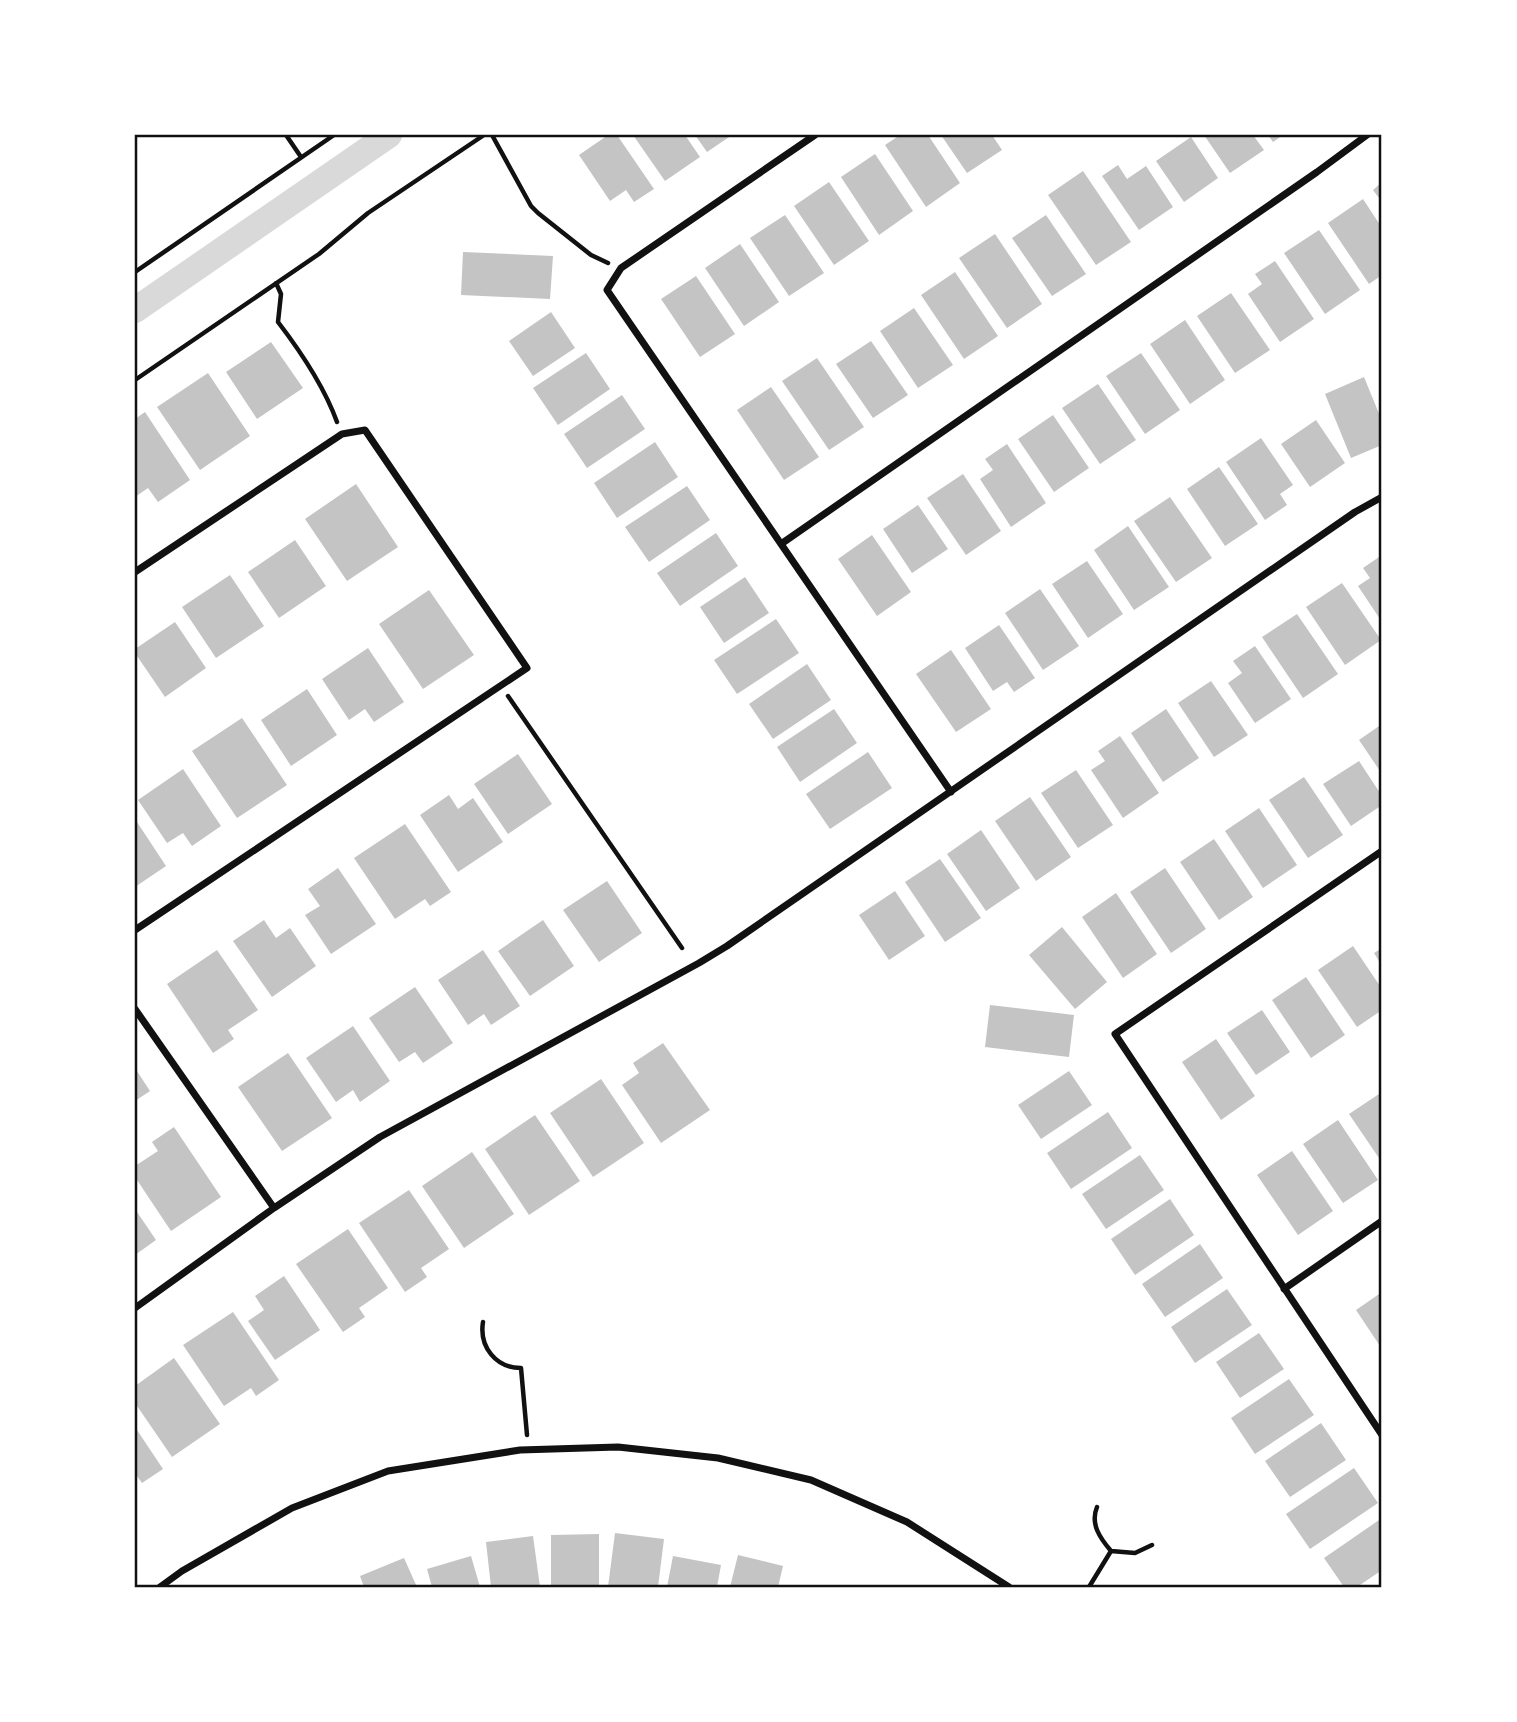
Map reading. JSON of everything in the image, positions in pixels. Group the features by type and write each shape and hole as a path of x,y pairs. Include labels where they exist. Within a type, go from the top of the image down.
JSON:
{"street":[{"path":"815,135 621,268 607,290 951,792"},
{"path":"781,544 1367,135"},
{"path":"135,572 342,434 365,430 527,668 135,930"},
{"path":"135,1308 380,1136 699,963 1355,512 1382,497"},
{"path":"1382,851 1115,1034 1382,1434"},
{"path":"135,1009 274,1208"},
{"path":"1284,1289 1382,1221"},
{"path":"160,1587 292,1508 388,1471 528,1450 618,1447 718,1458 811,1480 907,1522 1009,1587"}],"path":[{"path":"286,135 301,157"},
{"path":"135,272 334,135"},
{"path":"135,380 319,254 368,213 484,135"},
{"path":"492,135 531,206 591,255 621,268"},
{"path":"276,283 281,294 278,322 297,347 332,407 342,434"},
{"path":"501,686 682,948"},
{"path":"483,1322 482,1333 491,1354 505,1366 522,1368 528,1450"},
{"path":"1097,1507 1094,1515 1095,1526 1111,1550 1135,1553 1152,1545"},
{"path":"1089,1587 1111,1550"}],"building":[{"path":"608,135 617,135 654,189 634,202 626,190 610,201 579,155"},
{"path":"633,135 685,135 700,157 665,181"},
{"path":"695,135 732,135 707,152"},
{"path":"900,135 928,135 960,183 926,207 885,145"},
{"path":"941,135 992,135 1002,150 967,173"},
{"path":"1204,135 1253,135 1264,150 1230,173"},
{"path":"1268,135 1283,135 1273,142"},
{"path":"1191,137 1218,178 1184,202 1156,161"},
{"path":"875,154 913,211 879,235 841,177"},
{"path":"1118,165 1127,179 1146,166 1173,207 1139,230 1102,176"},
{"path":"1083,171 1131,242 1096,265 1048,195"},
{"path":"829,182 869,241 834,265 794,206"},
{"path":"1382,182 1382,202 1373,190"},
{"path":"1363,199 1382,228 1382,275 1369,284 1328,223"},
{"path":"785,215 824,273 789,296 750,238"},
{"path":"1046,215 1086,274 1052,296 1012,238"},
{"path":"1319,230 1360,290 1325,314 1284,253"},
{"path":"995,234 1042,304 1007,328 959,258"},
{"path":"740,244 779,302 744,326 705,268"},
{"path":"463,252 553,256 550,299 461,295"},
{"path":"1275,261 1314,319 1280,342 1248,294 1262,284 1255,274"},
{"path":"955,272 998,336 964,359 921,295"},
{"path":"696,276 735,334 700,357 661,299"},
{"path":"1231,293 1270,350 1235,373 1197,316"},
{"path":"914,308 953,365 918,388 880,331"},
{"path":"551,312 575,348 533,376 509,341"},
{"path":"1185,320 1225,380 1190,404 1150,344"},
{"path":"871,341 908,395 873,418 836,364"},
{"path":"271,342 303,388 257,419 226,372"},
{"path":"586,353 610,389 558,425 533,388"},
{"path":"1141,353 1180,410 1145,434 1106,376"},
{"path":"817,358 864,427 829,450 782,381"},
{"path":"208,373 250,436 200,470 157,407"},
{"path":"1364,377 1382,421 1382,445 1351,458 1325,394"},
{"path":"1098,384 1136,440 1100,464 1062,408"},
{"path":"771,387 819,457 784,480 737,410"},
{"path":"622,395 645,429 587,468 564,434"},
{"path":"145,412 190,480 158,502 148,488 135,497 135,419"},
{"path":"1053,415 1089,468 1054,492 1018,439"},
{"path":"1316,420 1345,463 1310,487 1281,444"},
{"path":"1261,438 1293,485 1280,494 1287,505 1265,520 1226,462"},
{"path":"655,442 678,477 617,518 594,483"},
{"path":"1007,444 1046,503 1011,527 980,479 993,470 985,459"},
{"path":"1219,467 1258,524 1225,546 1187,489"},
{"path":"963,474 1001,531 966,555 927,498"},
{"path":"356,484 398,547 347,581 305,519"},
{"path":"687,486 710,520 649,562 625,527"},
{"path":"1170,497 1212,558 1176,582 1134,521"},
{"path":"918,505 948,549 912,573 883,529"},
{"path":"1128,526 1169,587 1134,610 1094,550"},
{"path":"716,533 738,566 680,606 657,573"},
{"path":"872,535 911,592 877,616 838,559"},
{"path":"295,540 326,586 279,618 248,572"},
{"path":"1382,555 1382,622 1358,586 1370,578 1363,568"},
{"path":"1087,561 1123,614 1088,638 1052,584"},
{"path":"230,575 264,626 216,658 182,607"},
{"path":"745,577 769,613 724,643 700,607"},
{"path":"1342,583 1381,640 1345,665 1306,607"},
{"path":"1040,589 1079,646 1043,670 1005,613"},
{"path":"429,590 474,655 423,689 379,624"},
{"path":"1297,614 1338,674 1303,698 1262,637"},
{"path":"776,619 799,653 737,694 714,660"},
{"path":"175,622 206,668 165,697 135,653 135,649"},
{"path":"999,625 1035,678 1014,692 1007,682 993,691 965,648"},
{"path":"1255,646 1291,699 1255,723 1228,683 1242,673 1233,661"},
{"path":"368,648 404,702 374,722 365,709 349,720 322,679"},
{"path":"951,650 991,709 956,732 916,674"},
{"path":"807,664 831,700 773,739 749,704"},
{"path":"1211,681 1248,735 1214,757 1178,703"},
{"path":"307,689 337,735 291,766 261,720"},
{"path":"834,709 857,743 800,782 777,747"},
{"path":"1166,709 1199,758 1163,782 1131,733"},
{"path":"242,718 287,785 237,818 192,751"},
{"path":"1382,724 1382,774 1359,740"},
{"path":"1120,736 1159,793 1123,818 1091,770 1105,761 1098,751"},
{"path":"868,752 892,788 830,829 806,794"},
{"path":"518,754 552,804 508,834 474,784"},
{"path":"1359,761 1382,796 1382,805 1351,826 1323,784"},
{"path":"183,769 221,826 192,846 183,833 167,843 138,800"},
{"path":"1076,770 1113,825 1078,848 1041,793"},
{"path":"1304,777 1343,835 1308,858 1269,800"},
{"path":"449,795 458,809 473,798 503,842 458,872 420,815"},
{"path":"1030,797 1071,857 1036,881 995,821"},
{"path":"1259,808 1297,865 1263,888 1225,831"},
{"path":"135,819 166,866 135,887"},
{"path":"405,824 451,892 430,906 425,899 395,919 354,858"},
{"path":"981,830 1020,888 986,911 947,854"},
{"path":"1214,839 1253,897 1219,920 1180,862"},
{"path":"940,859 981,918 945,942 905,882"},
{"path":"338,868 376,924 331,954 305,915 320,906 308,889"},
{"path":"1165,868 1206,929 1171,953 1130,892"},
{"path":"607,881 642,933 599,962 563,910"},
{"path":"895,891 925,936 889,960 859,915"},
{"path":"1116,893 1157,954 1123,978 1082,917"},
{"path":"264,920 276,938 290,928 316,966 272,997 233,941"},
{"path":"543,920 574,966 530,996 498,951"},
{"path":"1062,927 1107,982 1075,1009 1029,955"},
{"path":"1353,946 1382,989 1382,1010 1357,1027 1318,970"},
{"path":"1382,948 1382,966 1374,953"},
{"path":"217,950 258,1010 228,1030 234,1039 213,1053 167,984"},
{"path":"483,950 520,1006 491,1025 484,1014 468,1025 438,980"},
{"path":"1306,977 1345,1035 1311,1058 1272,1000"},
{"path":"415,987 453,1043 423,1063 415,1052 399,1062 369,1018"},
{"path":"990,1005 1074,1015 1069,1057 985,1047"},
{"path":"1262,1010 1290,1052 1256,1075 1227,1033"},
{"path":"353,1026 390,1081 360,1102 353,1090 336,1102 306,1058"},
{"path":"1216,1039 1255,1096 1221,1120 1182,1062"},
{"path":"663,1043 710,1110 661,1143 622,1085 639,1073 633,1063"},
{"path":"288,1053 332,1118 282,1151 238,1087"},
{"path":"135,1068 150,1091 135,1101"},
{"path":"1069,1071 1092,1105 1041,1139 1018,1105"},
{"path":"601,1079 644,1143 593,1177 550,1113"},
{"path":"1382,1092 1382,1160 1381,1161 1349,1114"},
{"path":"1108,1112 1132,1148 1071,1189 1047,1153"},
{"path":"535,1115 580,1181 529,1215 485,1149"},
{"path":"1338,1120 1378,1180 1343,1203 1303,1144"},
{"path":"174,1127 221,1197 171,1231 135,1177 135,1166 158,1151 152,1142"},
{"path":"1292,1151 1333,1211 1298,1235 1257,1175"},
{"path":"472,1152 514,1214 464,1248 422,1186"},
{"path":"1140,1155 1164,1190 1106,1229 1082,1194"},
{"path":"409,1190 449,1249 421,1268 427,1277 405,1292 359,1223"},
{"path":"1170,1199 1194,1235 1135,1275 1111,1239"},
{"path":"135,1209 156,1240 135,1255"},
{"path":"348,1229 388,1288 359,1308 365,1317 343,1332 296,1264"},
{"path":"1200,1244 1223,1278 1165,1317 1142,1284"},
{"path":"284,1276 320,1330 275,1360 248,1321 264,1310 255,1296"},
{"path":"1227,1289 1252,1325 1195,1363 1171,1327"},
{"path":"1382,1292 1382,1349 1356,1310"},
{"path":"233,1312 279,1380 256,1396 251,1388 224,1406 183,1345"},
{"path":"1259,1333 1284,1369 1240,1398 1216,1362"},
{"path":"174,1358 220,1424 172,1457 135,1403 135,1386"},
{"path":"1289,1379 1314,1415 1255,1454 1231,1418"},
{"path":"1321,1423 1346,1460 1290,1497 1265,1461"},
{"path":"135,1427 163,1469 142,1483 137,1476 135,1478"},
{"path":"1354,1468 1378,1503 1310,1549 1286,1514"},
{"path":"1382,1518 1382,1570 1357,1587 1344,1587 1324,1558"},
{"path":"615,1533 664,1539 658,1587 608,1587"},
{"path":"599,1534 599,1587 551,1587 551,1535"},
{"path":"533,1536 540,1587 491,1587 486,1542"},
{"path":"738,1555 783,1566 778,1587 730,1587"},
{"path":"471,1556 480,1587 432,1587 427,1569"},
{"path":"673,1556 721,1565 717,1587 667,1587"},
{"path":"404,1558 417,1587 364,1587 360,1576"}],"waterway":[{"path":"135,310 389,135"}]}
